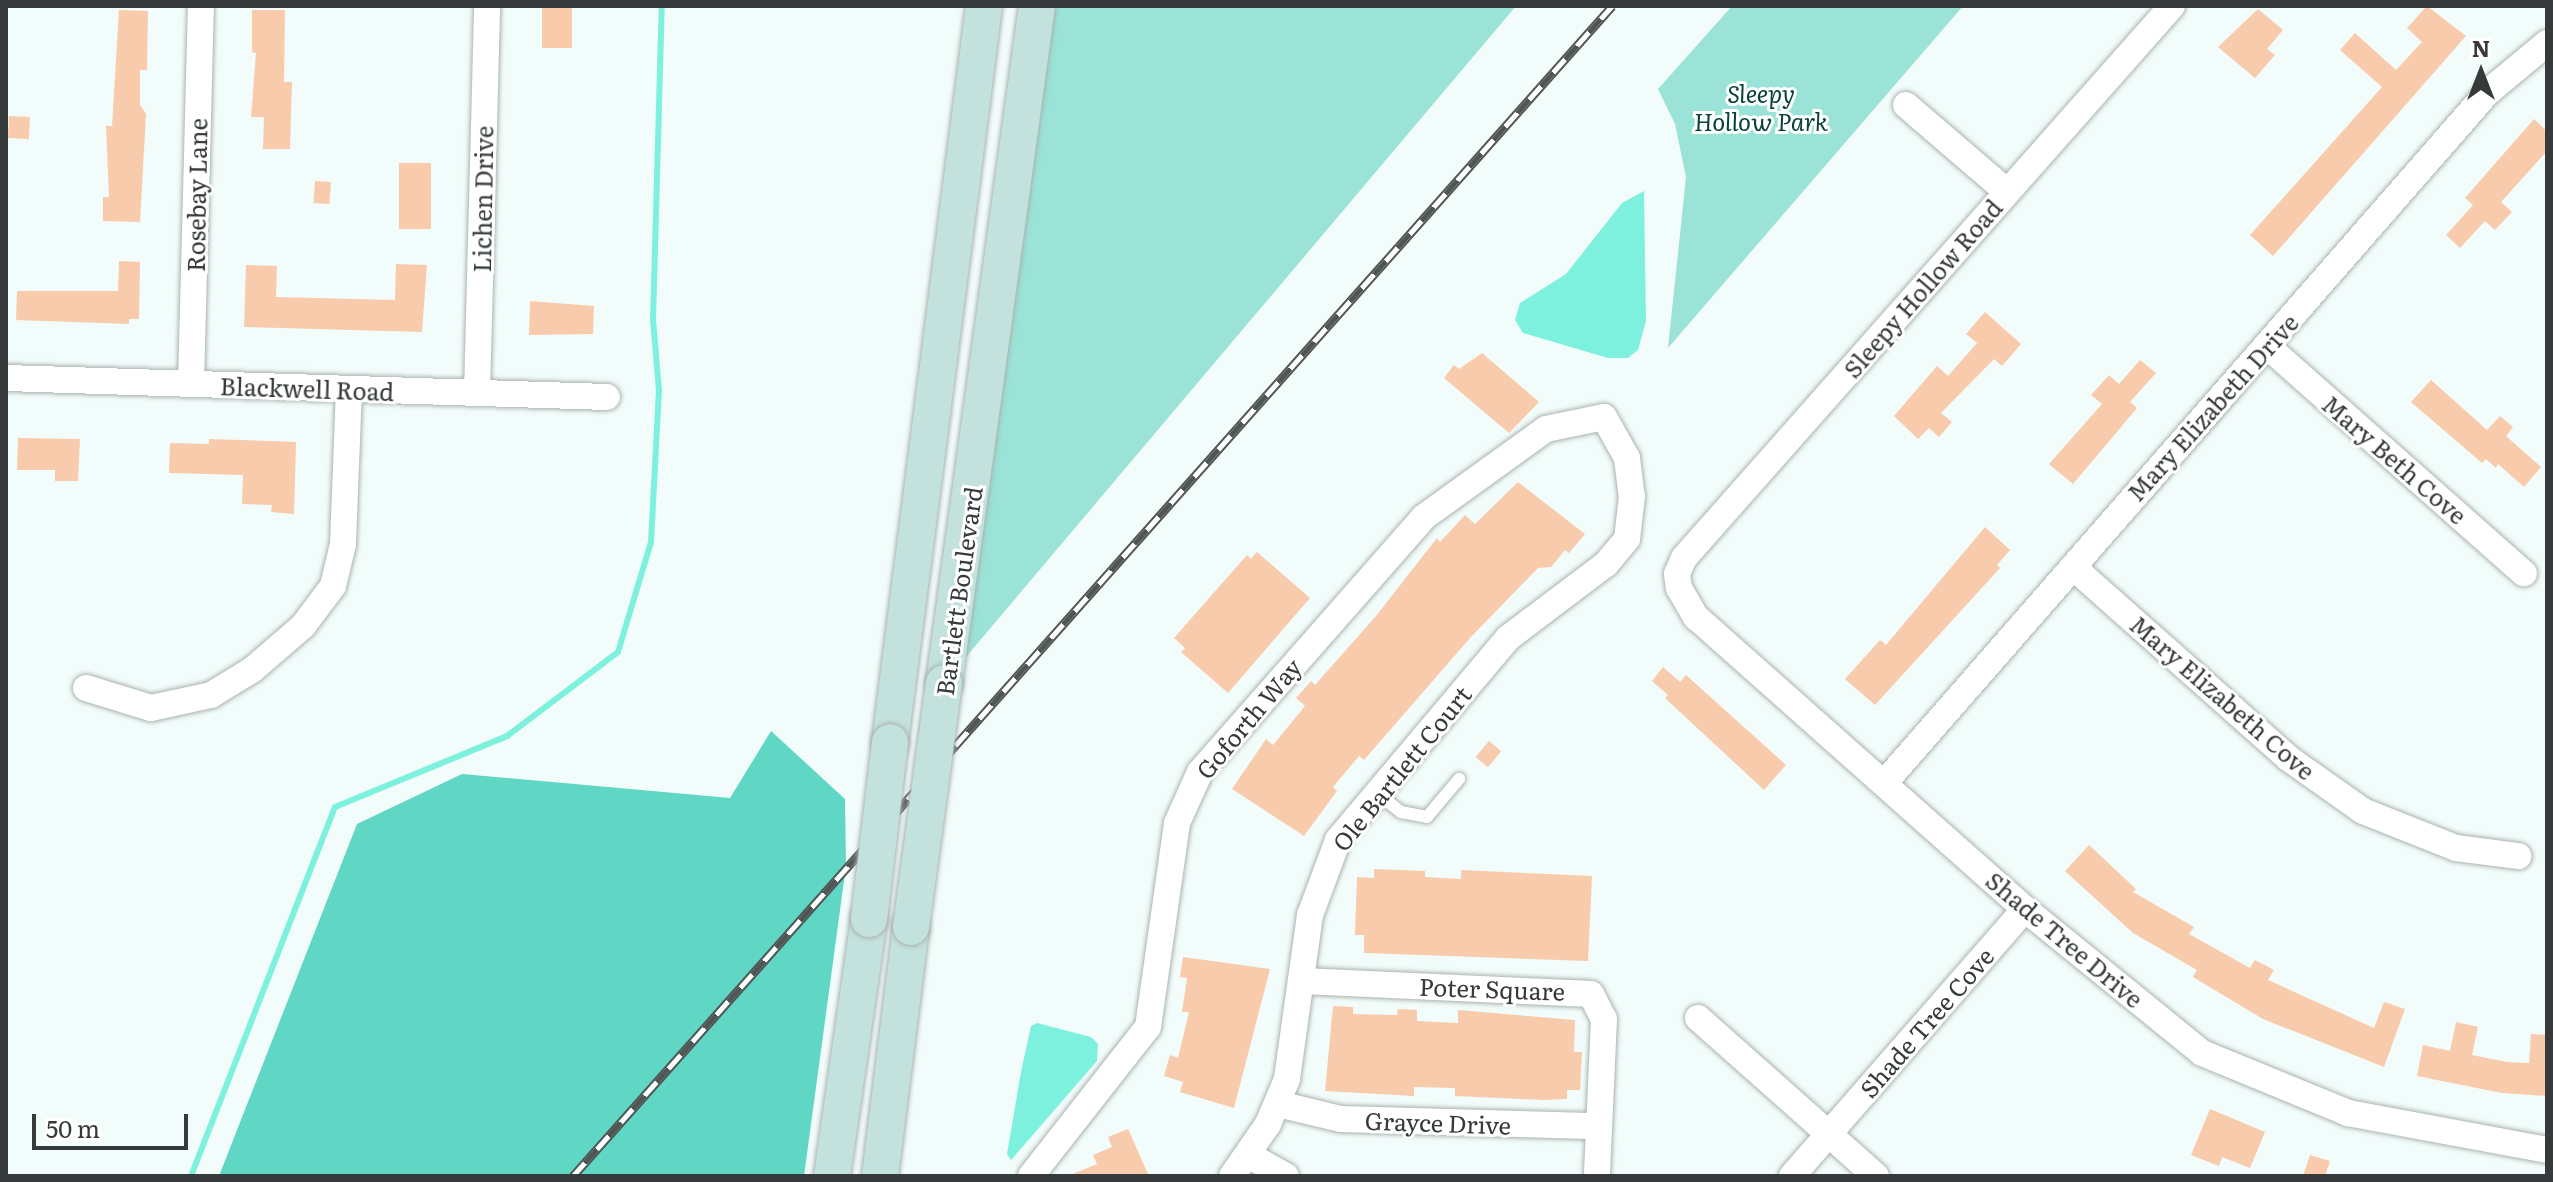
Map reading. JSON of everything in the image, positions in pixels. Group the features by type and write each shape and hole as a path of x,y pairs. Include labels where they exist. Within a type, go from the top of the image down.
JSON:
{"main road":[{"name":"Bartlett Boulevard","path":"832,1176 869,919 984,6"},
{"name":"Bartlett Boulevard","path":"880,1176 1037,6"}],"street":[{"name":"Rosebay Lane","path":"191,384 201,6"},
{"name":"Lichen Drive","path":"477,393 487,6"},
{"name":"Sleepy Hollow Road","path":"1677,574 1684,558 2172,6"},
{"name":"Mary Elizabeth Drive","path":"1886,781 2487,93 2547,43"},
{"path":"1906,105 2007,192"},
{"name":"Mary Beth Cove","path":"2267,346 2524,573"},
{"name":"Blackwell Road","path":"6,378 607,397"},
{"path":"86,688 151,708 211,695 252,670 303,626 333,586 343,544 349,389"},
{"name":"Ole Bartlett Court","path":"1232,1176 1278,1104 1293,1050 1310,915 1338,840 1508,638 1606,564 1627,539 1632,496 1627,458 1604,417"},
{"name":"Goforth Way","path":"1031,1176 1148,1027 1177,823 1200,772 1424,517 1546,429 1604,417"},
{"name":"Mary Elizabeth Cove","path":"2073,567 2288,758 2363,811 2456,848 2518,856"},
{"name":"Shade Tree Drive","path":"1677,574 1685,603 1696,617 1886,781 2025,909 2202,1053 2348,1113 2547,1150"},
{"name":"Shade Tree Cove","path":"1792,1176 2025,909"},
{"name":"Poter Square","path":"1302,981 1591,994 1604,1019 1597,1176"},
{"path":"1698,1018 1876,1176"},
{"name":"Grayce Drive","path":"1278,1104 1341,1119 1599,1126"},
{"path":"1248,1155 1286,1176"}],"lane":[{"path":"1376,792 1401,812 1427,817 1459,779"}],"green space":[{"path":"1037,6 1516,6 944,683"},
{"name":"Sleepy Hollow Park","path":"1732,6 1963,6 1668,348 1686,177 1675,124 1658,89"}],"shaded area":[{"path":"1644,191 1646,321 1638,350 1628,358 1608,358 1523,333 1515,320 1520,303 1566,274 1622,203"},
{"path":"771,731 845,799 846,866 804,1176 219,1176 357,824 462,774 730,798"},
{"path":"1037,1023 1091,1037 1098,1044 1097,1061 1011,1160 1007,1154 1021,1072 1031,1026"}],"building":[{"path":"542,6 572,6 572,48 542,48"},
{"path":"2427,6 2466,36 2273,256 2250,235 2382,87 2340,50 2355,33 2396,70 2422,42 2407,28"},
{"path":"2258,9 2283,30 2267,49 2275,55 2255,78 2218,47"},
{"path":"119,10 148,11 147,70 140,70 140,105 146,114 140,222 103,221 103,197 109,197 106,126 112,126"},
{"path":"252,10 285,10 284,82 292,82 290,149 263,149 264,117 251,117 256,53 252,52"},
{"path":"9,116 30,117 29,139 8,138"},
{"path":"2534,119 2547,131 2547,151 2501,202 2512,212 2495,230 2485,221 2460,248 2446,235 2473,205 2465,198"},
{"path":"399,163 431,163 431,229 399,229"},
{"path":"315,181 331,182 329,204 313,203"},
{"path":"119,261 140,262 139,319 129,319 129,324 16,320 17,291 118,291"},
{"path":"396,264 427,265 422,332 244,327 246,265 277,266 276,297 395,300"},
{"path":"530,301 594,306 593,334 529,335"},
{"path":"1985,312 2021,344 2002,366 1994,359 1941,413 1952,422 1939,437 1929,428 1918,439 1894,416 1937,366 1948,376 1977,343 1966,334"},
{"path":"1482,353 1539,402 1509,433 1444,378 1454,365 1459,369"},
{"path":"2140,360 2156,373 2130,402 2137,408 2073,484 2049,464 2102,404 2091,395 2109,375 2119,384"},
{"path":"2431,380 2487,430 2500,416 2513,427 2506,436 2541,467 2524,487 2498,464 2496,468 2486,459 2482,463 2411,402"},
{"path":"18,438 80,439 78,481 55,481 55,470 17,470"},
{"path":"209,439 296,442 294,514 271,512 272,505 242,504 243,475 169,473 170,443 209,444"},
{"path":"1518,482 1585,534 1569,553 1565,550 1551,567 1538,568 1470,638 1364,760 1359,756 1333,787 1337,791 1304,836 1232,789 1266,739 1273,745 1305,706 1296,698 1311,681 1315,685 1376,616 1437,538 1440,542 1465,515 1475,524"},
{"path":"1985,527 2010,550 1997,565 2000,568 1875,705 1845,679 1880,640 1886,645"},
{"path":"1257,552 1310,598 1228,693 1181,652 1185,648 1174,638 1247,555 1251,559"},
{"path":"1663,667 1680,682 1686,675 1786,765 1764,790 1665,698 1668,695 1652,681"},
{"path":"1489,741 1501,751 1488,767 1476,757"},
{"path":"2089,845 2136,889 2133,892 2194,927 2189,934 2250,968 2255,960 2274,970 2268,980 2374,1028 2384,1002 2405,1009 2384,1067 2263,1019 2193,977 2197,970 2133,933 2065,871"},
{"path":"1374,869 1425,871 1425,877 1461,879 1461,870 1592,876 1588,961 1364,953 1364,935 1355,935 1357,877 1374,878"},
{"path":"1183,957 1270,969 1234,1108 1180,1092 1183,1082 1164,1076 1170,1055 1178,1058 1189,1012 1182,1012 1187,978 1180,977"},
{"path":"1333,1006 1353,1007 1353,1014 1397,1015 1398,1009 1417,1010 1417,1021 1458,1023 1458,1010 1575,1020 1574,1052 1582,1052 1580,1090 1567,1090 1567,1099 1544,1100 1455,1096 1455,1088 1414,1087 1414,1096 1325,1091"},
{"path":"2456,1022 2478,1027 2472,1055 2507,1062 2529,1063 2531,1034 2547,1035 2547,1096 2502,1093 2417,1076 2423,1045 2450,1051"},
{"path":"2210,1109 2265,1132 2250,1168 2222,1157 2219,1166 2191,1155"},
{"path":"1128,1129 1149,1176 1068,1176 1097,1164 1093,1155 1112,1147 1108,1137"},
{"path":"2310,1155 2330,1161 2325,1176 2303,1176"}],"waterway":[{"path":"191,1176 335,807 507,736 618,652 651,542 659,391 653,320 662,6"}],"railway":[{"path":"573,1176 1612,6"}]}
